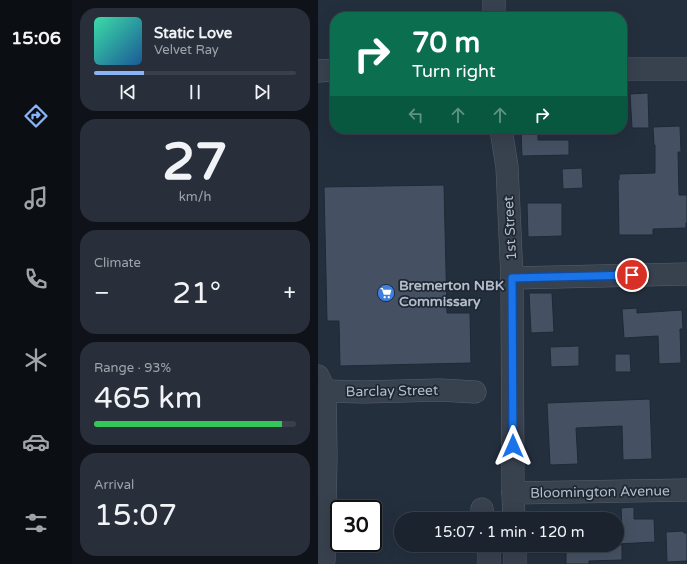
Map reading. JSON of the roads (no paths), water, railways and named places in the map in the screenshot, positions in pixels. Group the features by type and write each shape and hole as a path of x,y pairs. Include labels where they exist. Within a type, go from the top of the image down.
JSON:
{"street":[{"path":"494,0 494,12"},
{"path":"627,68 687,69"},
{"path":"318,71 330,70"},
{"name":"1st Street","path":"503,134 507,167 512,278 514,512"},
{"path":"512,278 687,274"},
{"path":"321,384 326,455 324,560"},
{"name":"Barclay Street","path":"321,384 364,392 440,390 476,392"},
{"name":"Bloomington Avenue","path":"513,494 687,490"},
{"path":"489,552 489,564"},
{"path":"515,552 515,564"}],"place":[{"name":"Bremerton NBK Commissary","path":"386,293"}]}
